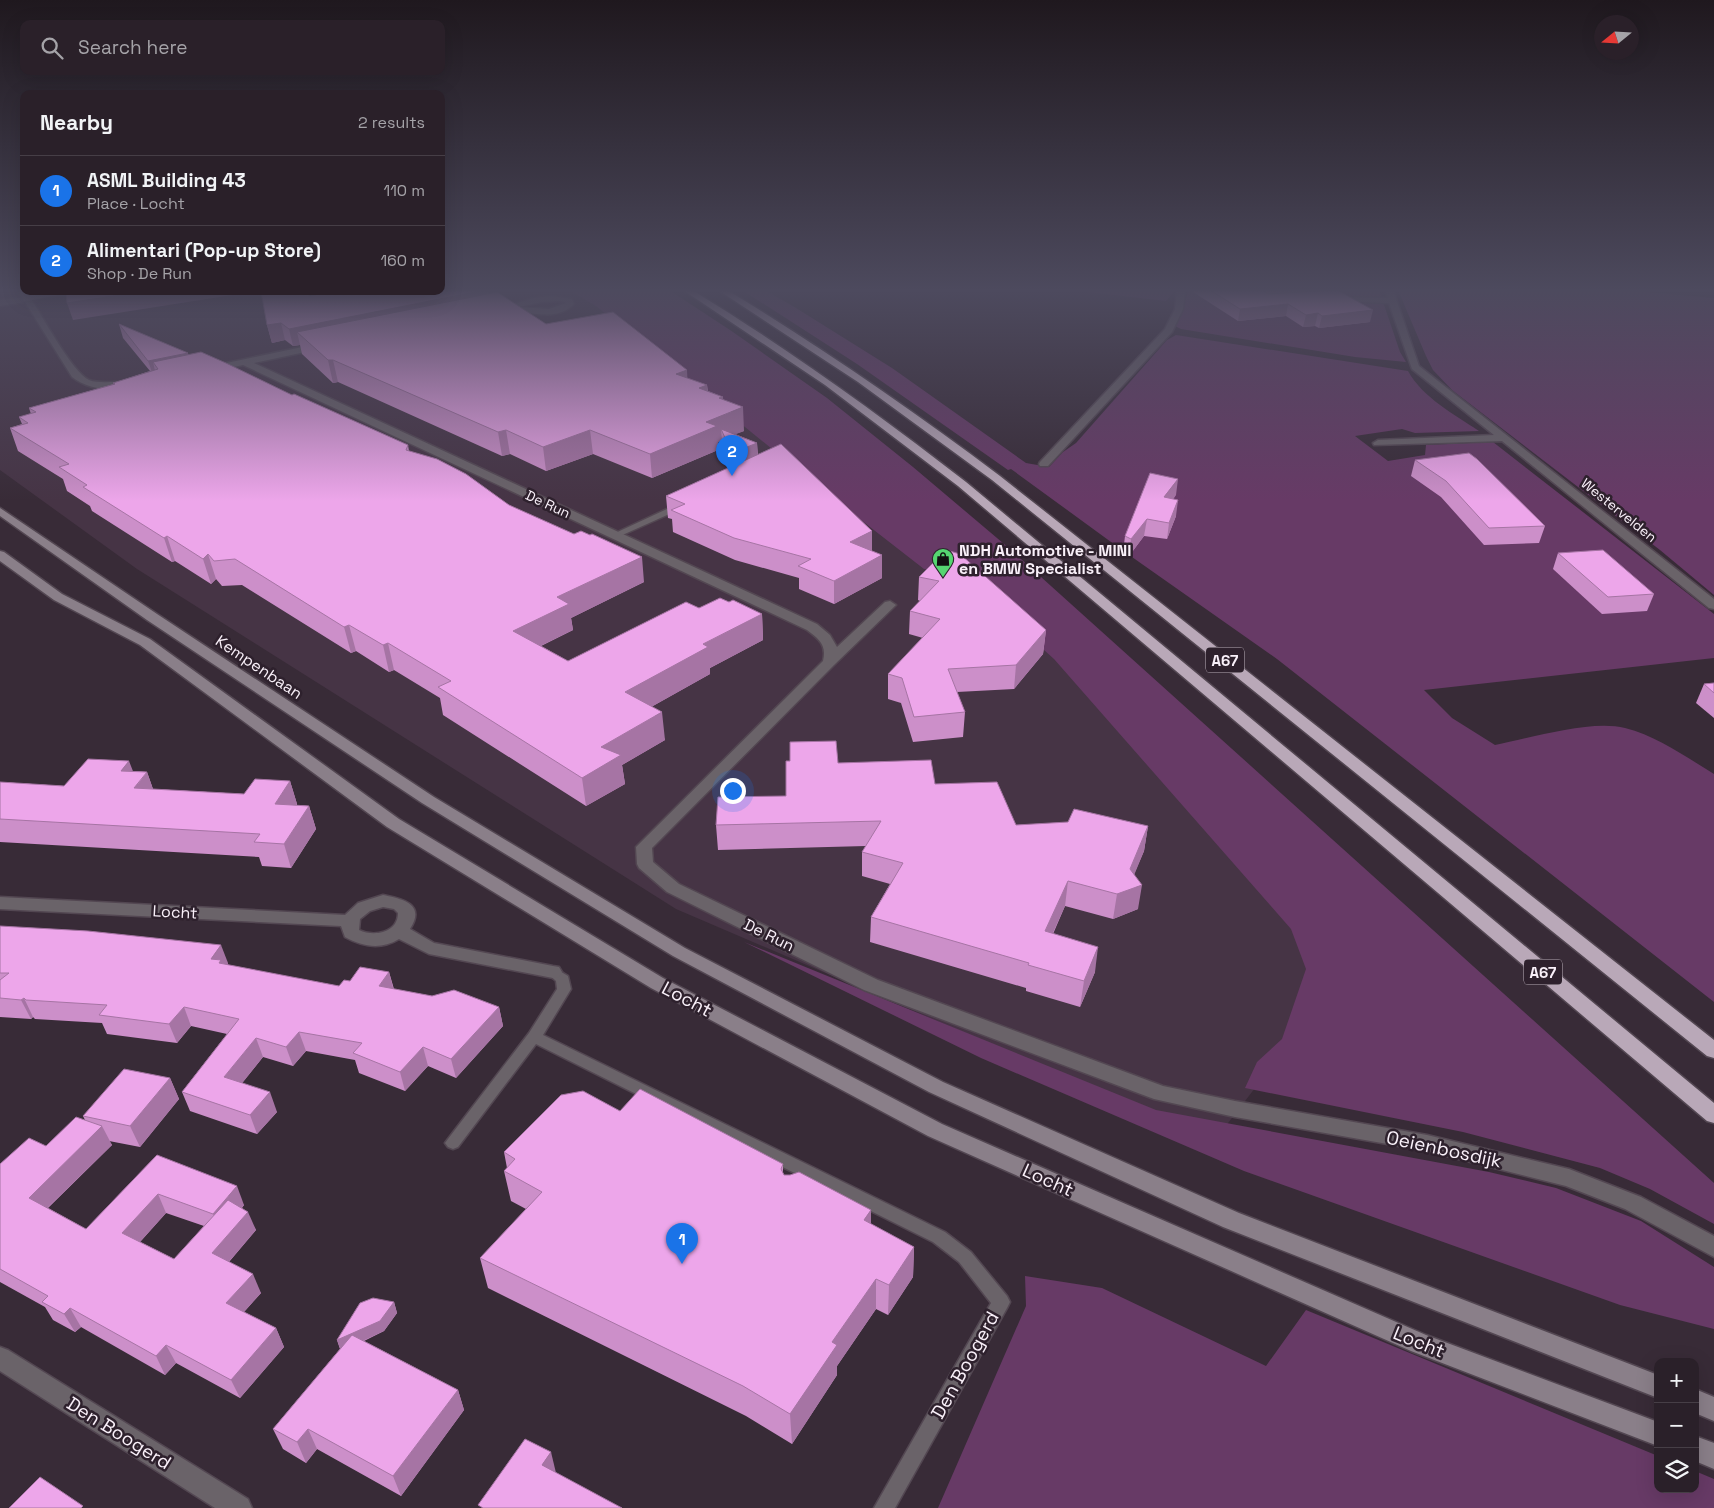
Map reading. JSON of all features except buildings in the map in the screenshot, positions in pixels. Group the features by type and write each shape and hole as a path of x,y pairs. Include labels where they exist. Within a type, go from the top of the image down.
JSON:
{"highway":[{"name":"A67","path":"795,360 898,434 962,484 1714,1115"},
{"name":"A67","path":"832,360 930,428 989,472 1714,1051"}],"main road":[{"name":"Kempenbaan","path":"0,511 152,617 428,800 502,847 679,952 936,1087 1231,1220 1654,1385"},
{"name":"Locht","path":"0,555 58,597 145,642 393,822 657,983 935,1130 1419,1343 1654,1432"},
{"path":"1698,1403 1714,1409"},
{"path":"1699,1450 1714,1456"}],"street":[{"path":"65,360 74,375 83,382 100,386 132,384"},
{"path":"205,370 252,360"},
{"path":"1044,464 1141,360"},
{"name":"Westervelden","path":"1413,360 1415,367 1714,605"},
{"name":"De Run","path":"244,362 812,626 829,641 833,652 829,662"},
{"path":"1378,443 1506,438"},
{"name":"De Run","path":"890,605 829,662 644,847 645,864 673,888 870,984 1161,1093"},
{"path":"383,901 402,905 407,910 408,917 406,924 400,931 382,940 364,940 351,933 349,928 350,921 354,914 368,906 383,901"},
{"name":"Locht","path":"0,903 350,921"},
{"path":"400,931 429,948 553,972"},
{"name":"Oeienbosdijk","path":"1161,1093 1235,1110 1428,1143 1569,1178 1633,1203 1714,1247"},
{"name":"Den Boogerd","path":"0,1358 239,1508"}],"lane":[{"path":"615,535 686,503"},
{"path":"453,1144 534,1036 564,989 563,979 553,972"},
{"name":"Den Boogerd","path":"534,1036 805,1179 938,1237 965,1257 1001,1302 884,1508"}],"shaded area":[{"path":"0,360 705,360 964,571 1360,952 1215,1140 676,909 137,569 0,470"},
{"path":"663,360 773,360 827,398 913,467 1010,549 1714,1183 1714,1224 1650,1189 1600,1168 1463,1132 1245,1088 1257,1062 1282,1039 1306,969 1291,929 1054,659 962,576 924,569 825,492"},
{"path":"851,360 880,360 1026,463 1049,467 1063,452 1076,443 1149,360 1340,360 1408,371 1414,381 1430,397 1479,431 1415,433 1402,429 1355,436 1388,461 1425,455 1426,445 1493,442 1714,614 1714,658 1424,690 1452,718 1495,745 1561,730 1611,726 1625,728 1648,736 1714,774 1714,1002 1277,659 1011,469 1008,470"},
{"path":"1428,360 1714,360 1714,595 1660,550 1452,390 1433,370"},
{"path":"744,942 1156,1110 1489,1172 1556,1188 1641,1221 1714,1267 1714,1329 1620,1305 1244,1171 981,1058"},
{"path":"1025,1276 1102,1288 1266,1366 1306,1310 1654,1454 1654,1493 1699,1493 1699,1473 1714,1479 1714,1508 938,1508 1026,1306"}],"place":[{"name":"Alimentari (Pop-up Store)","path":"732,476"},
{"name":"NDH Automotive - MINI en BMW Specialist","path":"943,578"},
{"name":"ASML Building 43","path":"682,1264"}]}
